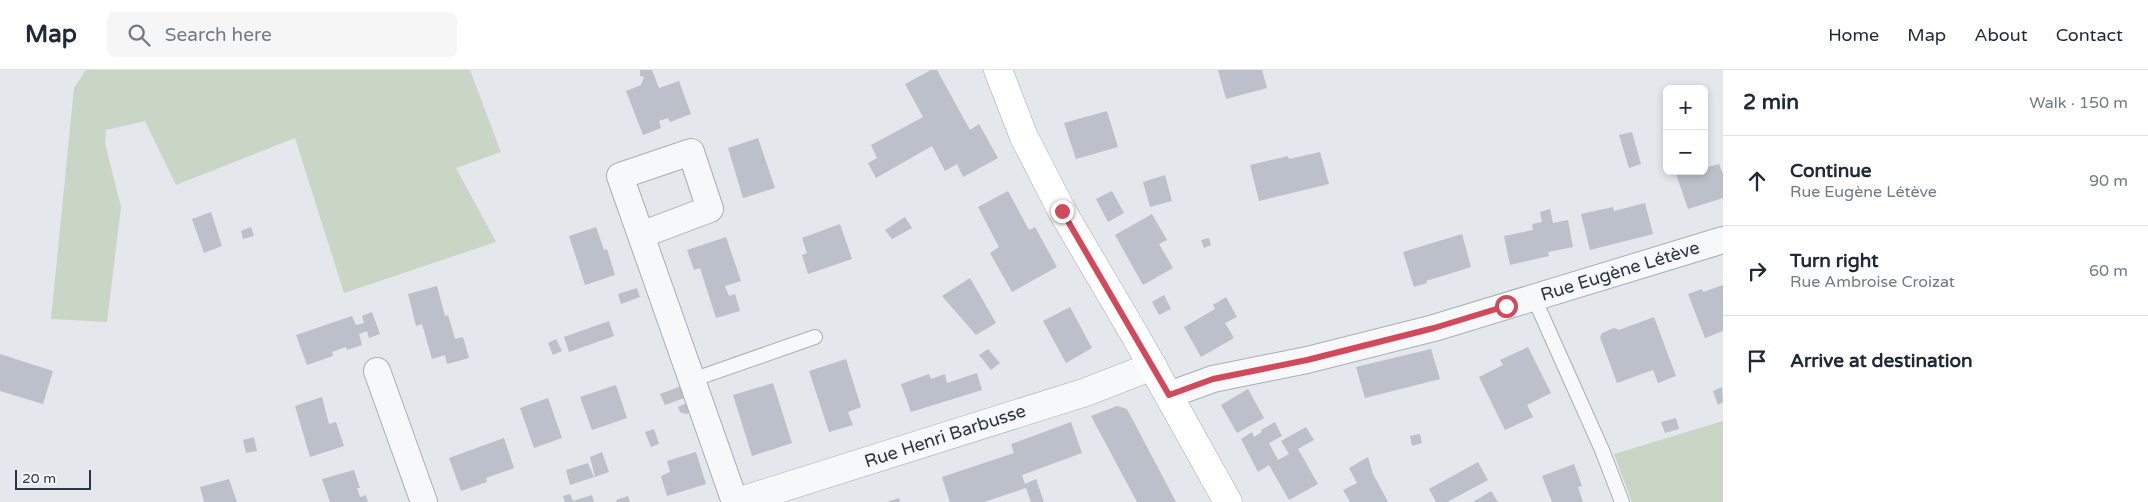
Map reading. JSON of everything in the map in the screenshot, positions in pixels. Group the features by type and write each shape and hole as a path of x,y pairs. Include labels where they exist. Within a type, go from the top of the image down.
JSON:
{"main road":[{"path":"998,70 1028,145 1062,211 1153,366 1228,502"}],"street":[{"path":"640,235 736,502"},
{"name":"Rue Eugène Létève","path":"1169,395 1213,379 1307,360 1425,330 1723,240"},
{"name":"Rue Henri Barbusse","path":"736,502 1086,392 1153,366"},
{"path":"378,371 424,502"}],"lane":[{"path":"1534,298 1602,450 1622,502"},
{"path":"692,380 815,337"}],"green space":[{"path":"86,70 470,70 501,152 456,168 496,242 344,293 295,138 176,185 145,121 106,130 105,143 121,207 107,322 51,319 74,88"},
{"path":"1723,421 1723,502 1632,502 1614,454"}],"building":[{"path":"640,70 652,70 659,88 679,81 691,114 670,122 668,118 659,121 661,128 643,135 626,91 641,85 644,77 640,76"},
{"path":"931,70 937,70 970,130 979,124 998,158 963,177 957,164 945,171 932,146 876,178 868,163 877,158 871,145 923,117 905,84"},
{"path":"1218,70 1262,70 1267,88 1226,99"},
{"path":"1107,111 1118,147 1076,159 1064,123"},
{"path":"1632,132 1641,164 1629,168 1619,135"},
{"path":"758,138 775,188 743,198 728,148"},
{"path":"1320,152 1329,184 1259,201 1250,165 1288,156 1289,159"},
{"path":"1719,164 1723,174 1723,198 1688,209 1676,175 1708,175 1708,167"},
{"path":"1165,175 1172,201 1150,207 1143,182"},
{"path":"1008,191 1029,230 1035,227 1057,267 1012,292 990,253 999,247 978,207"},
{"path":"1112,191 1124,213 1108,222 1096,199"},
{"path":"1645,203 1653,234 1590,250 1581,214 1613,207 1614,211"},
{"path":"1550,209 1553,223 1568,220 1573,247 1548,252 1549,256 1510,265 1504,236 1533,230 1532,224 1542,222 1540,212"},
{"path":"211,212 222,246 204,253 192,219"},
{"path":"1152,214 1167,240 1159,244 1173,268 1143,285 1115,235"},
{"path":"905,217 912,228 892,239 885,230"},
{"path":"840,224 852,259 808,274 802,255 807,253 802,238"},
{"path":"251,227 254,236 243,239 241,231"},
{"path":"596,227 604,250 607,249 615,275 585,285 569,236"},
{"path":"1462,234 1471,267 1426,281 1427,283 1414,287 1403,252"},
{"path":"726,237 741,281 725,286 729,296 735,294 740,311 716,318 700,268 694,270 687,250"},
{"path":"1209,238 1211,245 1204,248 1201,240"},
{"path":"970,278 996,323 976,335 942,296"},
{"path":"1723,285 1723,331 1705,338 1688,294 1702,289 1703,292"},
{"path":"437,286 445,316 448,315 455,339 463,337 469,358 447,364 445,355 432,359 422,324 416,326 408,294"},
{"path":"637,288 640,297 621,304 618,294"},
{"path":"1164,295 1171,309 1159,315 1152,302"},
{"path":"1226,297 1237,317 1225,323 1234,338 1201,357 1184,327 1215,309 1213,305"},
{"path":"1070,307 1092,348 1066,363 1043,321"},
{"path":"372,312 380,334 369,338 367,331 359,334 362,345 347,350 346,347 332,352 333,356 307,365 296,335 352,316 356,325 364,323 362,316"},
{"path":"1654,317 1676,376 1658,383 1653,370 1617,383 1600,337 1602,333 1614,328 1619,330"},
{"path":"609,321 614,336 569,352 564,337"},
{"path":"556,339 562,351 553,355 548,343"},
{"path":"1528,347 1551,393 1527,405 1533,417 1505,430 1479,377 1503,365 1500,360"},
{"path":"988,349 1000,363 991,370 979,355"},
{"path":"1431,349 1440,379 1365,398 1356,367"},
{"path":"0,354 53,371 43,404 0,391"},
{"path":"846,359 861,407 848,412 853,425 829,432 809,371"},
{"path":"977,373 982,390 911,412 901,384 929,374 931,379 945,374 947,383"},
{"path":"773,383 792,443 752,456 733,395"},
{"path":"616,385 627,418 592,430 580,397"},
{"path":"684,385 687,397 665,405 660,394"},
{"path":"1722,387 1723,402 1718,405 1713,391"},
{"path":"1248,389 1264,418 1237,433 1221,405"},
{"path":"322,397 329,424 336,422 344,446 310,457 295,406"},
{"path":"548,398 562,438 534,448 520,408"},
{"path":"689,402 692,412 686,414 680,412 678,407"},
{"path":"1117,406 1127,409 1176,502 1137,502 1091,416"},
{"path":"1676,418 1679,429 1665,433 1661,422"},
{"path":"1071,422 1082,453 1022,475 1025,484 1036,479 1044,502 1031,502 1026,488 984,502 950,502 942,477 1014,453 1011,444"},
{"path":"1275,422 1282,436 1269,443 1278,460 1289,454 1281,441 1306,427 1314,440 1298,449 1318,484 1289,500 1269,465 1258,472 1241,439 1252,432 1254,437 1262,432 1261,430"},
{"path":"654,429 659,444 651,447 645,432"},
{"path":"1420,434 1422,443 1412,446 1410,436"},
{"path":"254,437 257,451 246,453 243,440"},
{"path":"504,438 514,468 486,478 487,482 461,491 449,458"},
{"path":"602,452 609,472 595,477 590,457"},
{"path":"696,452 706,484 667,496 661,476 670,472 667,461"},
{"path":"1368,457 1373,474 1388,502 1350,502 1343,490 1357,483 1349,468"},
{"path":"1478,462 1488,480 1447,502 1436,502 1429,489"},
{"path":"588,463 594,477 570,485 566,470"},
{"path":"1574,464 1582,486 1578,487 1583,502 1552,502 1542,476"},
{"path":"354,470 360,488 357,488 360,497 366,495 368,502 330,502 322,479"},
{"path":"229,479 237,502 204,502 200,487"},
{"path":"1491,491 1498,502 1473,502"},
{"path":"570,494 573,501 592,495 594,502 565,502 563,496"},
{"path":"628,496 630,502 617,502 616,500"},
{"path":"899,498 900,502 887,502"}],"route":[{"path":"1062,211 1169,395 1213,379 1307,360 1434,328 1506,306"}]}
